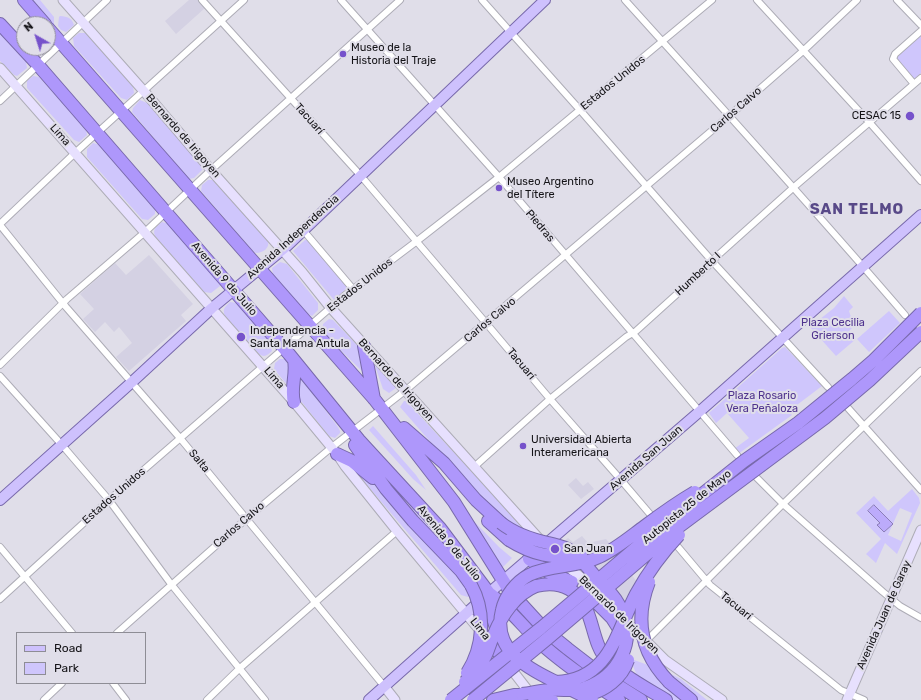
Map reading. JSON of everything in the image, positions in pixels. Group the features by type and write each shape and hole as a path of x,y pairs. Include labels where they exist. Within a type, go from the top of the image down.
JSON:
{"highway":[{"path":"24,0 38,16"},
{"name":"Avenida 9 de Julio","path":"0,24 38,65 234,290 294,360 352,432 440,528 488,593"},
{"name":"Avenida 9 de Julio","path":"56,37 378,404 454,502 503,581 524,607 547,632 603,676 640,700"},
{"name":"Autopista 25 de Mayo","path":"448,699 529,638 740,458 798,423 852,379 879,355 921,313"},
{"name":"Autopista 25 de Mayo","path":"472,700 547,639 660,543 716,499 796,441 837,408 921,332"},
{"path":"364,346 378,404 444,463 476,500 509,529 524,537 562,547 572,552 609,590 623,613 628,636 625,651 616,666 602,679 581,689 548,690 530,696"},
{"path":"294,360 295,370 292,390 294,402"},
{"path":"352,432 357,449 386,489 413,521 461,571 471,585 478,600 481,615 479,642 469,669 448,699"},
{"path":"410,444 495,528 509,540 538,554 555,557 583,555 599,550 650,522"},
{"path":"334,451 352,461 386,489"},
{"path":"592,700 531,670 514,656 507,647 501,631 500,619 503,606 511,590 525,577 538,572 580,564 595,559 620,546 650,522 740,458"},
{"path":"488,593 497,636 501,646 520,668 537,677 556,682 571,680 588,674 599,665 610,650 642,584 661,556 679,535 716,499"},
{"path":"661,556 649,581 644,596 641,624 644,642 649,655 658,670 669,682 691,700"},
{"path":"493,700 508,696 574,697 596,692 607,686 619,676 626,666 629,653 626,642 616,624 605,611 582,588 567,579 548,572 529,559"},
{"path":"448,699 480,665 487,654 496,629 509,607 523,593 536,586 549,583 559,584 575,592 586,609 598,645 607,660 621,671 666,700"},
{"path":"488,593 500,600 537,640 566,665 619,700"},
{"path":"497,636 498,652"},
{"path":"530,696 552,700"}],"main road":[{"name":"Avenida Independencia","path":"0,500 212,308 282,250 545,0"},
{"name":"Avenida San Juan","path":"369,700 488,593 699,412 921,215"}],"street":[{"name":"Bernardo de Irigoyen","path":"64,0 364,346 406,390 545,545 561,561 587,582 665,660 722,700"},
{"path":"0,101 106,0"},
{"name":"Tacuarí","path":"202,0 361,176 706,581 849,697 864,700"},
{"path":"0,224 76,152 244,0"},
{"name":"Piedras","path":"340,0 499,178 740,458"},
{"path":"0,365 63,303 145,232 211,170 400,0"},
{"path":"482,0 712,261 828,387"},
{"path":"626,0 794,187 905,315"},
{"name":"Estados Unidos","path":"0,599 109,500 330,307 499,178 712,0"},
{"path":"757,0 921,181"},
{"name":"Carlos Calvo","path":"118,632 246,519 334,451 378,404 406,390 729,116 804,51 857,0"},
{"path":"897,0 921,26"},
{"path":"914,84 893,59 895,54 921,31"},
{"name":"Lima","path":"0,68 264,366 397,531 467,613 530,696"},
{"name":"Humberto I","path":"474,467 550,399 626,337 632,334 794,187 921,78"},
{"name":"Salta","path":"0,224 89,335 180,438 395,700"},
{"path":"303,230 353,289"},
{"path":"646,642 783,504 921,371"},
{"path":"0,376 109,500 171,584 265,700"},
{"path":"848,408 921,490"},
{"path":"756,477 783,504 900,606 921,618"},
{"name":"Avenida Juan de Garay","path":"849,697 921,530"},
{"path":"207,700 240,668 397,531"},
{"path":"0,547 71,632"},
{"path":"44,700 61,684"},
{"path":"114,684 126,700"}],"shaded area":[{"path":"189,0 198,0 205,8 176,34 165,21"},
{"path":"149,255 193,304 181,315 186,321 129,371 116,357 132,343 119,327 114,332 105,322 95,332 83,319 94,309 80,294 115,263 126,275"},
{"path":"576,478 583,486 588,482 594,489 581,499 568,485"},
{"path":"874,505 893,524 884,532 877,525 880,523 868,511"},
{"path":"582,536 588,543 606,539 634,572 631,574 644,591 637,621 563,542 568,538 573,542"}],"green space":[{"path":"31,0 40,0 53,16 46,16"},
{"path":"60,16 69,18 72,20 74,25 66,32 61,30 58,26"},
{"path":"0,32 16,50 16,56 21,56 26,62 27,68 17,76 14,75 0,61"},
{"path":"79,33 88,33 133,86 134,93 127,100 121,98 74,46 73,38"},
{"path":"921,34 921,73 911,82 891,57"},
{"path":"33,76 39,77 86,129 87,135 79,142 74,140 27,88 27,81"},
{"path":"140,100 147,103 201,165 203,169 194,178 189,179 187,177 132,112 133,108"},
{"path":"93,143 100,145 154,207 155,214 148,220 142,219 87,157 87,149"},
{"path":"208,180 213,180 268,241 268,246 265,250 259,253 253,251 201,191 202,185"},
{"path":"162,222 169,224 219,280 220,286 211,293 204,292 155,236 154,234 157,226"},
{"path":"305,240 307,240 348,287 334,300 293,251"},
{"path":"280,262 287,264 318,303 318,310 312,316 306,313 273,275 272,268"},
{"name":"Plaza Cecilia Grierson","path":"844,296 853,307 849,311 854,326 849,331 856,339 836,356 810,327 834,308"},
{"path":"230,302 237,303 270,342 272,351 267,355 263,356 259,354 225,316 224,308"},
{"path":"889,311 900,323 869,352 857,339"},
{"path":"329,319 333,320 364,352 368,377 322,332 323,324"},
{"name":"Plaza Rosario Vera Peñaloza","path":"785,347 822,386 789,411 792,415 738,454 734,449 749,438 727,413 716,423 709,413 782,348"},
{"path":"372,357 396,385 396,388 389,393 383,389"},
{"path":"280,359 285,359 294,369 289,387 274,369 275,363"},
{"path":"299,375 338,427 340,433 335,438 329,436 296,395"},
{"path":"404,401 406,401 530,534 502,520 447,461 400,407"},
{"path":"373,426 416,475 426,490 413,479 369,430"},
{"path":"357,441 421,516 453,558 416,520"},
{"path":"348,463 365,474 378,487 462,576 472,594 468,597 461,595"},
{"path":"912,489 919,498 920,503 897,554 885,543 876,563 866,554 881,539 856,513 874,496 888,511","holes":["900,508 912,513 901,541 888,535"]},
{"path":"464,511 499,547 512,558 501,569"},
{"path":"634,660 665,671 681,679 707,700 697,700 668,676 688,700 674,700 638,678 633,666"}],"place":[{"name":"Museo de la Historia del Traje","path":"343,54"},
{"name":"CESAC 15","path":"910,116"},
{"name":"Museo Argentino del Títere","path":"499,188"},
{"name":"Independencia - Santa Mama Antula","path":"241,337"},
{"name":"Universidad Abierta Interamericana","path":"523,446"},
{"name":"San Juan","path":"555,549"}],"district":[{"name":"SAN TELMO","path":"857,210"}]}
